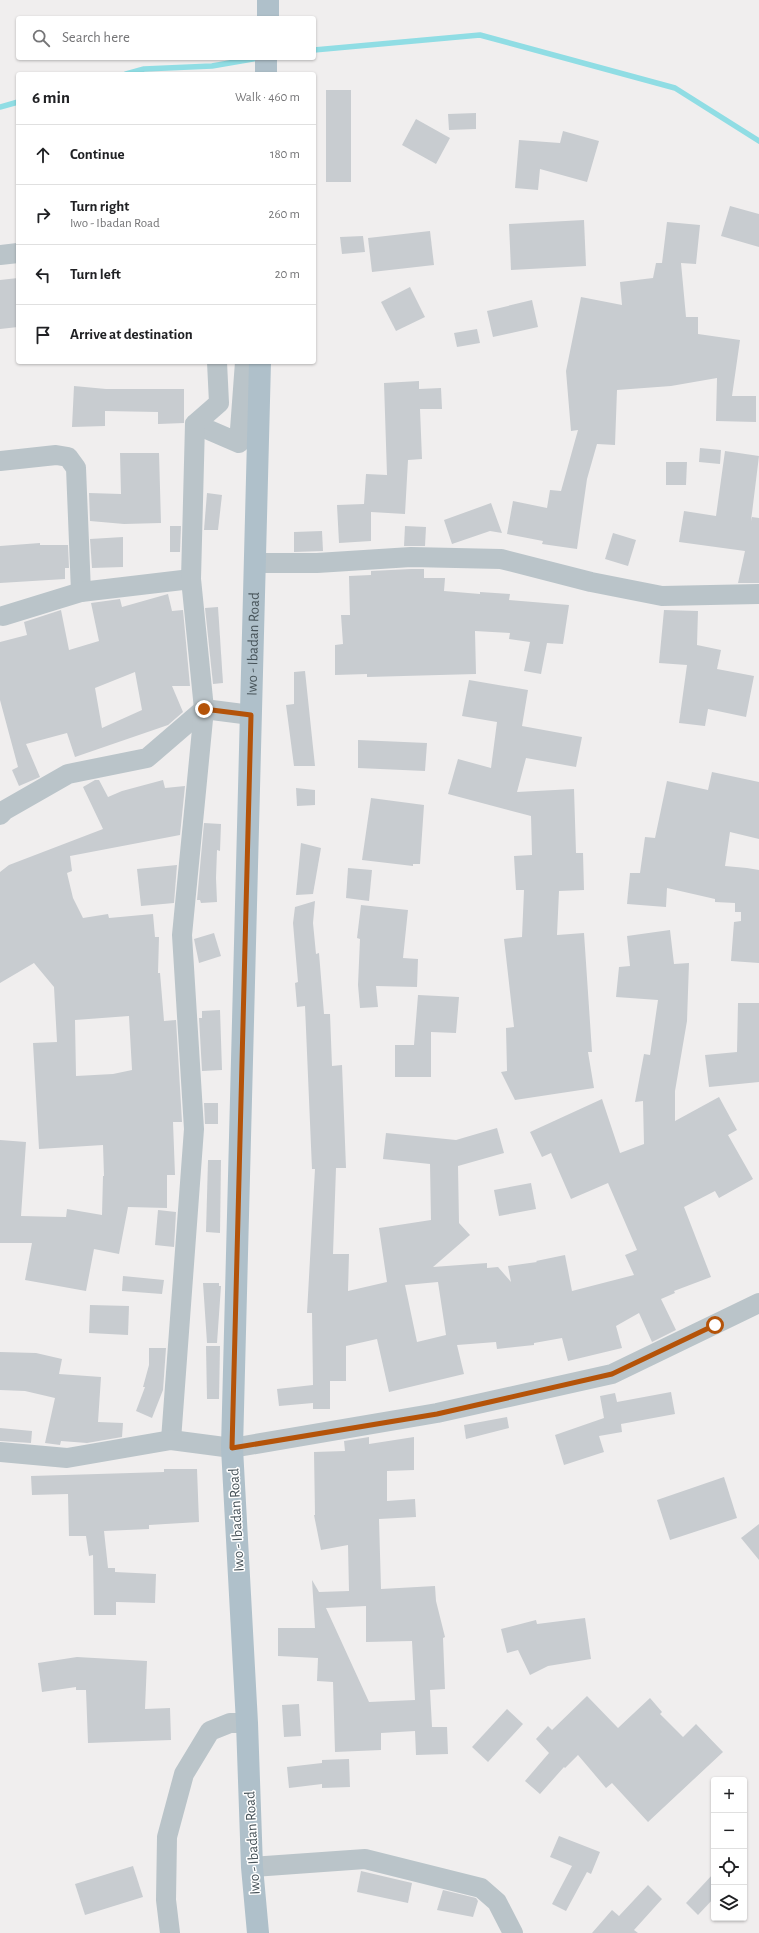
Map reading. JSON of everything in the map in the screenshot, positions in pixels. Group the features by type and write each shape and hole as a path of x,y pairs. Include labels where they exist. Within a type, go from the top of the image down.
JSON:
{"main road":[{"path":"266,60 266,72"},
{"name":"Iwo - Ibadan Road","path":"258,1933 252,1866 247,1723 232,1448 260,364"}],"street":[{"path":"0,255 16,253"},
{"path":"171,1440 194,1129 182,935 204,709 191,579 195,424 218,403 217,364"},
{"path":"195,424 239,443 245,364"},
{"path":"0,461 56,455 68,457 76,468 81,592"},
{"path":"256,563 317,563 411,557 501,559 591,582 662,596 759,594"},
{"path":"3,616 81,592 191,579"},
{"path":"0,815 5,810 68,774 147,758 204,709 251,715"},
{"path":"0,1452 67,1458 171,1440 232,1448 437,1414 612,1374 759,1303"},
{"path":"170,1933 166,1900 167,1837 184,1774 210,1730 230,1723 247,1723"},
{"path":"252,1866 365,1859 481,1888 498,1902 513,1933"}],"building":[{"path":"326,90 351,90 351,182 326,182"},
{"path":"476,113 476,129 449,130 448,114"},
{"path":"416,119 450,138 436,164 402,145"},
{"path":"563,131 599,141 587,182 540,169 538,190 515,188 519,140 560,143"},
{"path":"730,206 759,214 759,247 721,236"},
{"path":"584,220 586,266 511,270 509,224"},
{"path":"667,222 700,225 696,264 681,263 686,317 698,317 698,334 740,340 732,396 756,396 756,422 716,421 717,378 671,386 617,390 615,445 597,444 587,479 577,549 542,544 543,541 507,534 513,501 547,508 550,490 561,491 578,430 571,431 566,371 581,297 622,305 620,282 653,278 656,263 662,263"},
{"path":"430,231 434,265 372,272 368,238"},
{"path":"363,236 365,252 342,254 340,237"},
{"path":"16,278 16,327 0,329 0,280"},
{"path":"410,287 425,317 396,331 381,302"},
{"path":"532,300 538,327 493,337 487,311"},
{"path":"477,329 480,343 457,347 454,333"},
{"path":"419,381 419,389 441,388 442,409 420,409 422,459 408,460 405,514 371,512 371,541 339,543 337,505 364,504 366,474 387,475 384,383"},
{"path":"74,386 106,389 184,389 184,423 158,424 158,412 105,411 105,426 72,427"},
{"path":"700,448 721,450 720,464 699,462"},
{"path":"725,451 759,456 751,521 752,517 759,518 759,583 738,583 745,551 679,542 684,511 716,516"},
{"path":"120,453 159,453 161,523 124,524 90,521 89,493 121,494"},
{"path":"666,462 687,462 686,485 666,485"},
{"path":"207,493 222,495 218,530 204,530"},
{"path":"491,503 502,533 490,531 452,544 444,520"},
{"path":"170,526 181,526 180,552 170,552"},
{"path":"405,526 426,527 425,546 404,546"},
{"path":"322,531 323,551 294,552 294,532"},
{"path":"613,533 636,540 628,566 605,559"},
{"path":"123,537 123,567 92,568 90,539"},
{"path":"40,543 40,545 68,545 69,568 65,568 65,579 0,583 0,546"},
{"path":"424,569 424,578 445,578 444,591 480,594 480,592 510,594 509,600 569,605 563,644 547,643 541,674 524,671 530,642 509,639 510,633 475,631 476,674 367,677 367,674 335,675 335,645 343,644 341,615 350,615 349,576 371,575 371,571"},
{"path":"168,594 172,611 183,610 190,686 172,686 183,712 168,725 75,757 67,733 26,744 40,777 19,786 12,770 18,767 0,700 0,642 27,635 24,622 61,610 69,650 99,641 91,603 120,599 122,607","holes":["135,672 142,710 102,728 95,688"]},
{"path":"218,607 223,683 213,684 205,608"},
{"path":"664,610 698,611 697,645 721,650 717,669 754,676 746,717 708,709 705,726 679,723 687,665 659,663"},
{"path":"305,671 315,766 294,766 286,705 294,704 294,672"},
{"path":"469,680 528,690 522,726 582,737 576,767 526,758 517,792 574,789 576,853 583,853 584,890 559,891 557,935 584,933 592,1052 588,1052 594,1088 515,1100 501,1072 507,1071 506,1028 514,1027 504,939 522,937 524,890 516,890 514,856 532,855 531,816 448,794 458,759 491,768 497,722 462,716"},
{"path":"358,740 427,743 425,771 358,768"},
{"path":"712,772 759,782 759,839 730,832 725,866 759,870 759,963 731,961 734,922 741,921 741,912 735,912 735,903 715,902 715,899 667,888 666,907 627,904 630,873 640,873 645,837 655,838 667,781 708,790"},
{"path":"95,780 99,780 108,797 122,791 163,780 165,788 185,786 180,835 70,856 72,871 67,873 73,898 83,918 108,914 109,918 153,914 155,937 159,937 158,973 160,973 164,1021 176,1020 182,1122 173,1122 175,1175 167,1175 167,1208 128,1207 119,1254 94,1249 86,1291 25,1280 32,1243 0,1243 0,1140 26,1142 21,1216 66,1217 67,1209 102,1215 104,1176 103,1145 39,1149 33,1043 57,1042 54,987 34,963 0,983 0,872 9,865 103,829 83,787","holes":["129,1016 132,1070 113,1074 76,1076 75,1020"]},
{"path":"296,788 315,790 315,805 297,806"},
{"path":"371,798 424,805 420,864 413,864 413,866 362,860"},
{"path":"204,823 221,824 220,851 217,850 217,902 201,903 200,900 197,900"},
{"path":"301,843 321,848 313,894 296,895"},
{"path":"177,865 174,903 141,906 137,869"},
{"path":"348,868 372,870 369,901 346,898"},
{"path":"315,901 313,923 316,954 319,953 324,1014 330,1014 332,1066 342,1065 346,1168 336,1168 333,1254 349,1254 348,1291 387,1282 379,1228 431,1220 430,1164 383,1159 386,1133 456,1140 497,1128 504,1153 458,1166 459,1223 470,1235 433,1267 487,1263 487,1268 498,1267 511,1282 508,1266 537,1262 536,1261 565,1255 572,1291 634,1275 625,1255 637,1250 608,1183 571,1199 551,1153 542,1157 530,1132 602,1099 620,1153 644,1144 643,1101 635,1102 644,1054 650,1055 658,1000 616,997 619,967 630,966 627,936 670,930 674,964 689,963 687,1021 675,1091 675,1121 719,1097 737,1130 728,1135 753,1179 719,1198 715,1191 684,1207 711,1277 674,1291 675,1293 661,1299 676,1330 652,1342 639,1313 616,1326 622,1348 568,1361 562,1338 534,1343 534,1345 497,1349 496,1342 457,1345 464,1374 389,1392 377,1339 346,1346 346,1381 330,1381 330,1409 313,1409 313,1403 279,1406 277,1389 313,1385 312,1313 307,1313 315,1169 312,1169 305,1006 297,1007 295,983 298,982 293,923 295,907","holes":["438,1282 446,1335 417,1342 405,1285"]},
{"path":"361,905 408,910 403,958 418,959 417,987 376,986 378,1007 360,1008 358,985 360,939 357,938"},
{"path":"214,933 221,956 199,963 194,939"},
{"path":"418,995 459,997 456,1033 431,1032 431,1077 395,1077 395,1045 414,1045"},
{"path":"738,1003 759,1003 759,1082 709,1087 705,1055 737,1052"},
{"path":"220,1010 222,1070 202,1071 199,1018 202,1018 202,1011"},
{"path":"204,1103 218,1103 218,1124 205,1124"},
{"path":"208,1160 221,1160 220,1233 206,1232"},
{"path":"531,1183 536,1209 499,1216 494,1190"},
{"path":"158,1210 176,1212 174,1247 155,1245"},
{"path":"123,1276 164,1280 162,1294 122,1291"},
{"path":"203,1283 219,1283 219,1286 221,1286 217,1343 207,1343"},
{"path":"90,1305 129,1306 128,1335 89,1333"},
{"path":"206,1346 220,1346 219,1399 207,1399"},
{"path":"149,1348 166,1348 163,1390 152,1418 136,1411 145,1387 143,1387 149,1365"},
{"path":"0,1352 36,1353 62,1359 59,1374 101,1377 98,1422 123,1423 122,1437 87,1443 61,1441 60,1445 45,1443 55,1398 25,1391 0,1390"},
{"path":"671,1392 675,1414 621,1424 622,1432 599,1436 604,1452 564,1465 555,1435 604,1418 600,1396 615,1393 617,1402"},
{"path":"507,1417 509,1428 466,1439 464,1425"},
{"path":"0,1428 32,1431 31,1443 0,1441"},
{"path":"369,1437 369,1444 414,1437 414,1470 387,1471 387,1501 415,1499 416,1517 379,1519 381,1589 435,1586 436,1601 445,1637 443,1638 445,1689 430,1690 432,1727 447,1727 448,1754 416,1755 415,1731 381,1733 381,1750 335,1752 333,1682 317,1681 318,1658 278,1656 278,1628 315,1628 312,1580 319,1592 349,1591 348,1545 321,1550 314,1515 314,1452 345,1451 344,1441","holes":["366,1606 366,1642 412,1641 415,1700 369,1702 326,1608"]},
{"path":"164,1469 197,1469 199,1522 149,1525 149,1529 104,1531 108,1568 115,1568 115,1572 156,1574 155,1603 116,1602 116,1615 94,1615 93,1555 89,1556 86,1536 69,1536 68,1494 32,1495 31,1476 164,1472"},
{"path":"724,1477 737,1518 670,1540 657,1500"},
{"path":"759,1524 759,1560 741,1538"},
{"path":"585,1618 591,1659 548,1666 530,1675 518,1650 507,1653 501,1629 536,1620 537,1624"},
{"path":"77,1657 147,1661 145,1709 170,1708 171,1740 88,1743 86,1690 76,1690 76,1687 42,1692 38,1663"},
{"path":"587,1696 618,1728 650,1698 662,1712 660,1714 683,1737 696,1724 723,1752 648,1822 612,1783 606,1788 578,1755 565,1768 564,1767 540,1794 525,1781 549,1753 536,1739 548,1726 552,1730"},
{"path":"299,1704 301,1736 284,1737 282,1705"},
{"path":"507,1709 523,1724 488,1762 472,1747"},
{"path":"349,1759 350,1787 322,1788 322,1784 289,1788 287,1767 322,1763 322,1760"},
{"path":"559,1836 600,1852 591,1874 587,1872 566,1911 552,1904 572,1866 550,1857"},
{"path":"133,1866 143,1897 85,1915 75,1884"},
{"path":"361,1871 412,1883 408,1903 357,1892"},
{"path":"711,1876 711,1901 698,1915 686,1903"},
{"path":"648,1885 662,1899 634,1930 638,1933 592,1933 612,1910 619,1916"},
{"path":"443,1890 476,1898 478,1901 473,1917 437,1910"}],"waterway":[{"path":"316,50 480,35 675,88 759,141"},
{"path":"133,72 144,69 212,66 246,60"},
{"path":"0,107 16,103"}],"route":[{"path":"204,709 251,715 232,1448 437,1414 612,1374 715,1325"}]}
